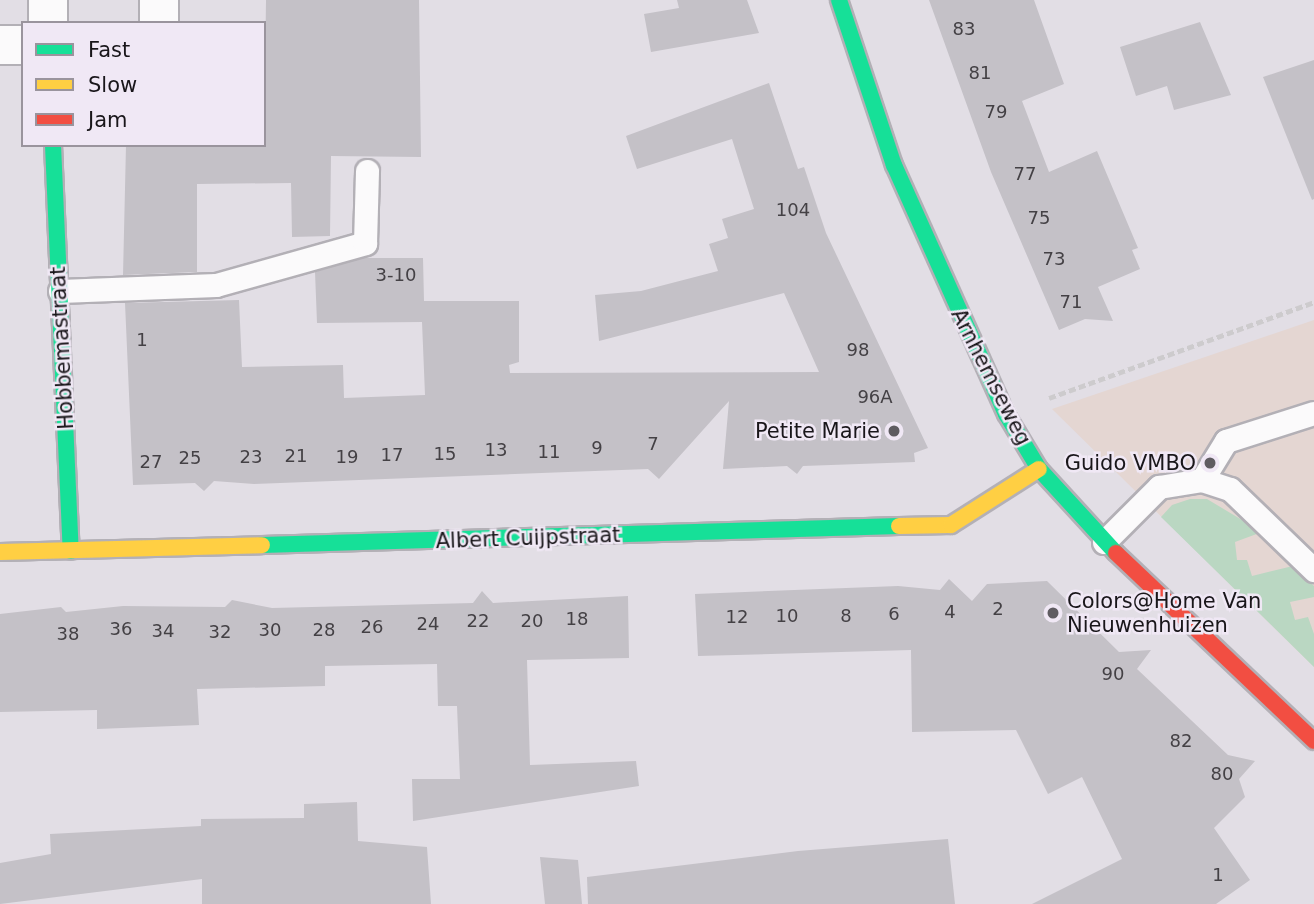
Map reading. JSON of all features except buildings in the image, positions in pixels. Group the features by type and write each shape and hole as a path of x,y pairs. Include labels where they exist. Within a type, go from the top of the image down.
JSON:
{"street":[{"path":"48,0 48,21"},
{"path":"159,0 159,21"},
{"name":"Arnhemseweg","path":"839,0 894,165 1006,414 1039,469 1104,542 1314,741"},
{"path":"0,45 21,45"},
{"name":"Hobbemastraat","path":"53,147 71,551"},
{"name":"Albert Cuijpstraat","path":"0,552 951,525 1039,469"}],"lane":[{"path":"60,291 216,285 365,243 367,171"},
{"path":"1202,480 1226,441 1314,412"},
{"path":"1104,542 1159,487 1202,480 1230,489 1314,570"}],"path":[{"path":"1006,414 1314,302"}],"shaded area":[{"name":"Guido VMBO","path":"1314,320 1314,667 1052,409"}],"green space":[{"path":"1190,499 1207,499 1262,532 1235,542 1237,560 1247,560 1252,576 1293,566 1314,586 1314,597 1290,602 1295,620 1308,617 1314,634 1314,667 1161,517 1172,505"}],"traffic: fast":[{"path":"839,0 894,165 1006,414 1039,469 1116,553"},
{"path":"53,147 71,551"},
{"path":"262,545 899,526"}],"traffic: slow":[{"path":"899,526 951,525 1039,469"},
{"path":"0,552 262,545"}],"traffic: jam":[{"path":"1116,553 1314,741"}],"place":[{"name":"Petite Marie","path":"894,431"},
{"name":"Guido VMBO","path":"1210,463"},
{"name":"Colors@Home Van Nieuwenhuizen","path":"1053,613"}]}
